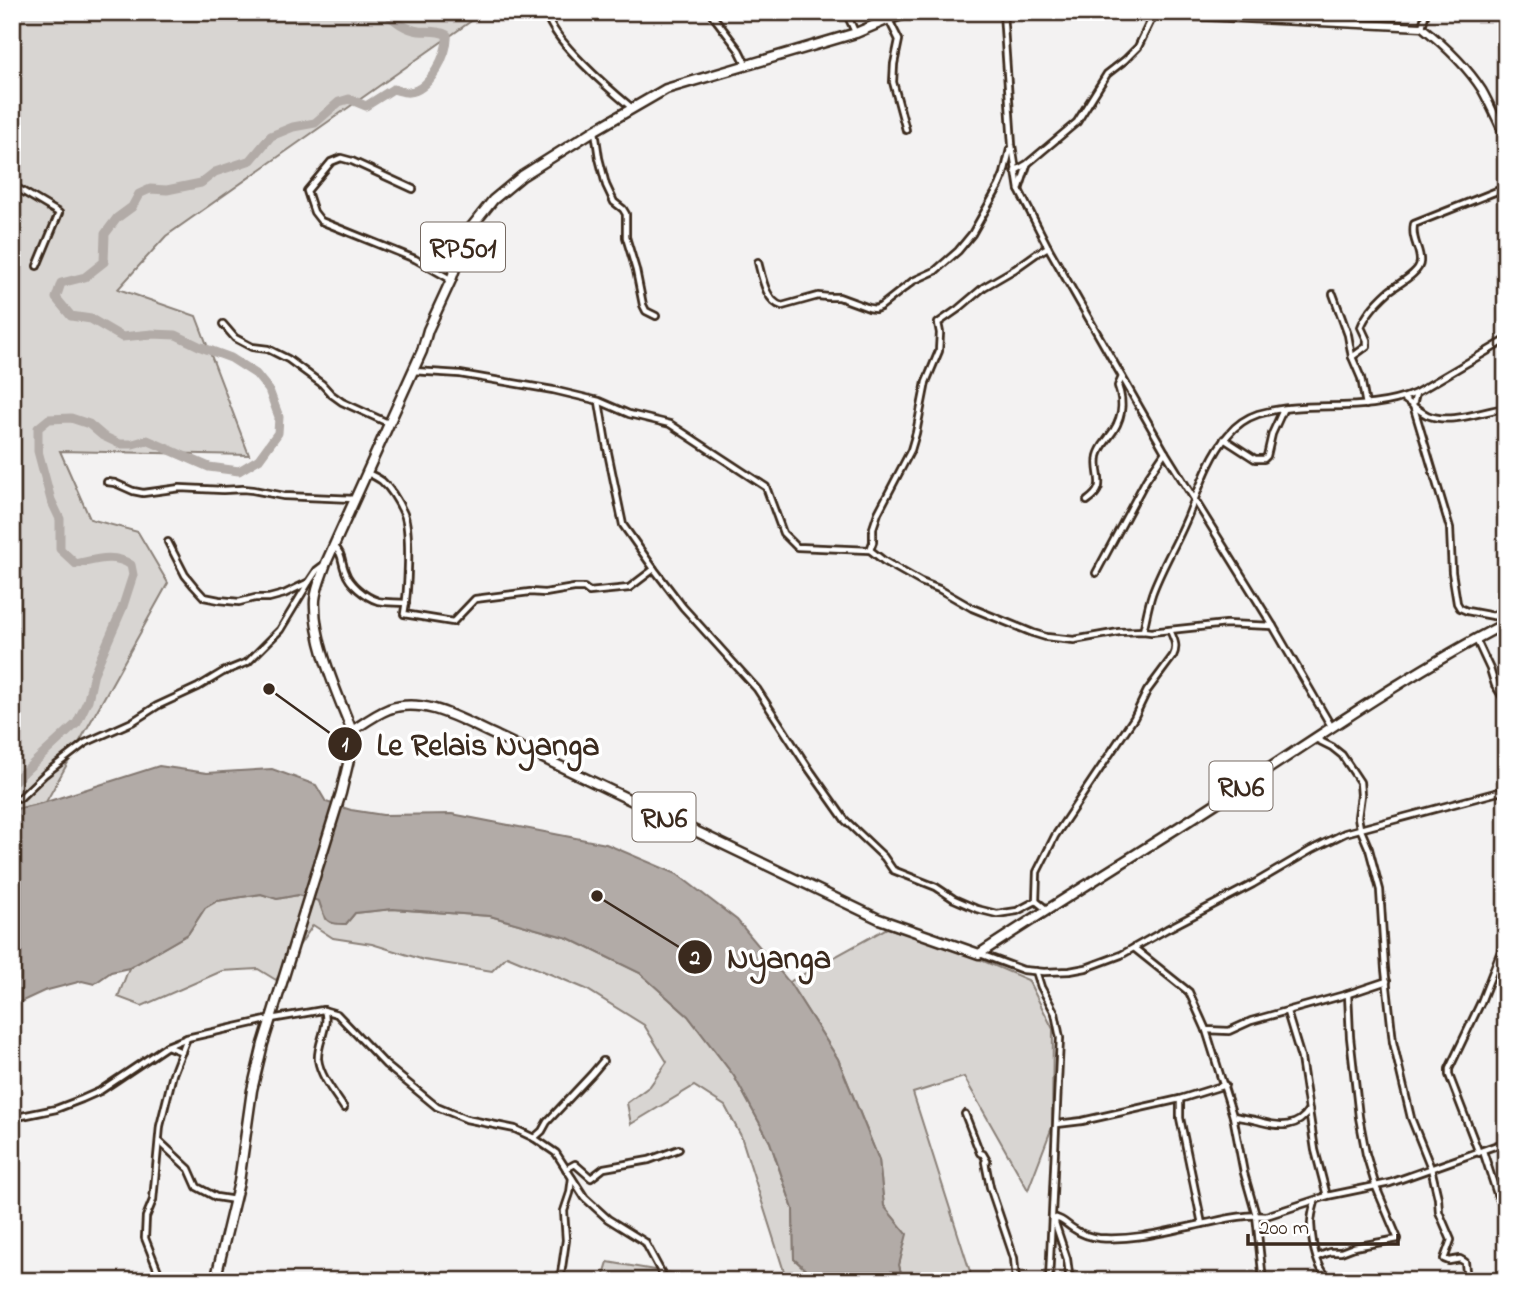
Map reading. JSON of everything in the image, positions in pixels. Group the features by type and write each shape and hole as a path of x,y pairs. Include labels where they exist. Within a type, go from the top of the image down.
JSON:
{"main road":[{"name":"RP501","path":"352,731 335,688 316,622 315,597 326,563 422,351 469,230 493,200 522,176 666,89 856,33 893,16 913,12"},
{"name":"RN6","path":"352,731 392,708 413,705 440,711 879,919 979,954 1184,824 1331,726 1506,622"},
{"path":"215,1281 239,1182 251,1090 341,793 353,743 352,731"}],"street":[{"path":"546,12 548,21 558,36 604,85 632,108"},
{"path":"710,12 746,64"},
{"path":"846,12 856,33"},
{"path":"1003,12 1012,145 1019,190 1048,247 1165,452 1273,626 1331,726"},
{"path":"1117,12 1422,27 1463,66 1482,90 1506,139"},
{"path":"1282,12 1283,21"},
{"path":"1422,27 1426,12"},
{"path":"1015,171 1077,122 1107,74 1138,47 1154,14"},
{"path":"893,16 899,40 893,82 906,130"},
{"path":"595,130 606,185 614,202 626,214 626,237 643,305 649,313 656,316"},
{"path":"758,262 765,287 773,301 782,306 818,296 839,297 869,309 880,307 913,281 934,271 972,234 999,186 1012,145"},
{"path":"413,189 352,160 341,158 331,162 307,191 314,212 321,221 415,260 451,280"},
{"path":"1019,190 1027,164"},
{"path":"12,185 59,213 37,266"},
{"path":"1352,358 1367,346 1361,327 1365,316 1388,292 1417,270 1420,262 1413,233 1414,223 1502,189 1506,192"},
{"path":"870,550 878,513 911,450 926,382 939,351 938,323 984,287 1048,247"},
{"path":"1333,294 1348,335 1352,358 1361,378 1366,405"},
{"path":"223,324 235,338 252,347 268,349 288,359 331,394 388,423"},
{"path":"1143,631 1155,586 1211,462 1234,427 1258,414 1366,405 1403,398 1506,340"},
{"path":"412,370 460,374 553,390 599,401 629,414 670,424 766,486 783,533 797,547 870,550 921,582 983,612 1046,637 1074,640 1096,635 1226,624 1273,626"},
{"path":"1087,501 1098,490 1098,453 1117,425 1122,410 1122,397 1118,386 1123,376"},
{"path":"1416,393 1413,405 1450,528 1457,603 1467,611 1499,617 1506,622"},
{"path":"1403,398 1424,414 1435,417"},
{"path":"599,401 623,525 684,607 757,689 845,820 884,857 893,870 936,887 965,904 997,914 1017,911 1036,901"},
{"path":"1419,420 1468,417 1506,408"},
{"path":"1224,439 1255,459 1264,459 1283,410"},
{"path":"1096,573 1141,488 1165,452"},
{"path":"366,472 382,481 405,516 408,548 404,614 453,622 475,599 574,588 584,588 589,592 620,590 635,585 654,569"},
{"path":"107,482 143,493 180,488 243,489 284,496 354,499"},
{"path":"168,542 185,575 204,597 239,602 269,598 309,582"},
{"path":"334,545 341,555 348,580 360,590 380,602 406,603"},
{"path":"20,798 45,774 85,743 132,722 223,672 248,662 280,630 317,570 326,563"},
{"path":"1493,616 1506,607"},
{"path":"1046,910 1036,901 1037,872 1055,836 1134,718 1147,691 1176,651 1170,630"},
{"path":"1476,639 1495,685 1506,702"},
{"path":"1314,738 1342,755 1360,782 1358,817 1370,849 1380,890 1393,1042 1411,1118 1430,1168 1439,1212 1451,1240 1444,1259 1460,1259 1465,1262 1467,1281"},
{"path":"979,954 1023,970 1044,972 1070,971 1104,963 1345,833 1506,790"},
{"path":"1506,938 1481,1002 1448,1069 1506,1214"},
{"path":"1134,948 1189,992 1206,1030 1225,1086 1256,1215 1264,1281"},
{"path":"1036,971 1041,988 1055,1013 1060,1038 1049,1281"},
{"path":"1206,1030 1229,1031 1251,1021 1387,981"},
{"path":"1317,1257 1398,1239 1376,1187 1366,1154 1350,1037 1348,994"},
{"path":"323,1010 326,1018 318,1062 344,1108"},
{"path":"12,1118 56,1109 100,1091 167,1046 187,1038 323,1010 337,1014 386,1065 437,1107 466,1119 515,1129 556,1153 585,1198 608,1219 645,1242 666,1281"},
{"path":"1287,1012 1301,1058 1315,1150 1327,1196"},
{"path":"160,1281 145,1238 146,1217 152,1200 160,1126 173,1074 187,1038"},
{"path":"167,1046 182,1052"},
{"path":"534,1138 603,1061"},
{"path":"1057,1124 1069,1124 1180,1099 1225,1086"},
{"path":"1180,1099 1180,1118 1202,1224"},
{"path":"1233,1116 1271,1125 1288,1125 1302,1119 1309,1110"},
{"path":"965,1114 980,1153 987,1161 985,1162 990,1187 1014,1258 1016,1281"},
{"path":"159,1140 189,1169 197,1187 216,1197 235,1200"},
{"path":"1056,1218 1086,1235 1099,1238 1140,1236 1256,1215 1266,1216 1327,1196 1390,1183 1506,1142"},
{"path":"566,1169 575,1164 591,1178 604,1168 649,1160 679,1149"},
{"path":"560,1281 566,1240 564,1211 572,1178"},
{"path":"1381,1196 1390,1183"},
{"path":"1315,1201 1311,1222 1317,1257 1325,1275 1332,1281"},
{"path":"1052,1208 1067,1259 1070,1281"}],"shaded area":[{"path":"12,12 484,12 166,236 118,289 196,316 249,455 60,451 90,519 138,532 168,583 46,802 12,810"},
{"path":"159,766 207,773 272,769 316,785 326,802 351,810 383,815 452,814 606,844 677,874 737,920 789,982 838,1059 879,1160 884,1206 907,1234 899,1265 903,1281 809,1281 809,1272 794,1259 793,1209 770,1142 734,1076 688,1016 640,973 568,938 490,916 393,909 355,913 346,924 334,923 327,920 319,901 298,895 277,899 261,894 217,901 205,908 188,934 129,968 111,972 94,984 82,981 44,991 12,1006 12,810"},
{"path":"261,894 277,899 298,895 319,901 325,919 346,924 355,913 392,909 490,916 568,938 640,973 688,1016 734,1076 770,1142 793,1209 794,1259 809,1273 809,1281 787,1281 741,1136 725,1106 694,1086 631,1124 627,1103 650,1086 667,1062 644,1025 586,989 507,956 492,971 424,960 372,944 333,938 313,925 276,980 258,969 222,971 142,1006 118,997 129,968 188,934 205,908 217,901"},
{"path":"887,928 948,946 1028,980 1053,1029 1052,1127 1028,1190 964,1077 913,1093 973,1281 903,1281 899,1265 906,1234 884,1206 879,1160 838,1059 789,982"},
{"path":"608,1262 718,1281 602,1281"}],"waterway":[{"path":"12,783 77,723 88,700 94,673 122,609 133,575 131,565 125,561 104,558 76,564 60,549 60,519 51,500 38,451 38,428 49,419 71,418 89,424 103,436 120,444 147,440 209,467 239,471 259,459 278,433 279,417 269,390 256,374 231,358 176,335 122,337 91,319 71,316 56,298 61,283 85,277 104,262 105,234 117,218 132,207 139,194 150,189 167,190 201,183 215,172 251,160 271,136 293,127 315,123 339,102 349,99 366,106 393,89 409,92 424,85 441,61 447,35 409,28 385,12"}],"place":[{"name":"Le Relais Nyanga","path":"269,689"},
{"name":"Nyanga","path":"597,896"}]}
